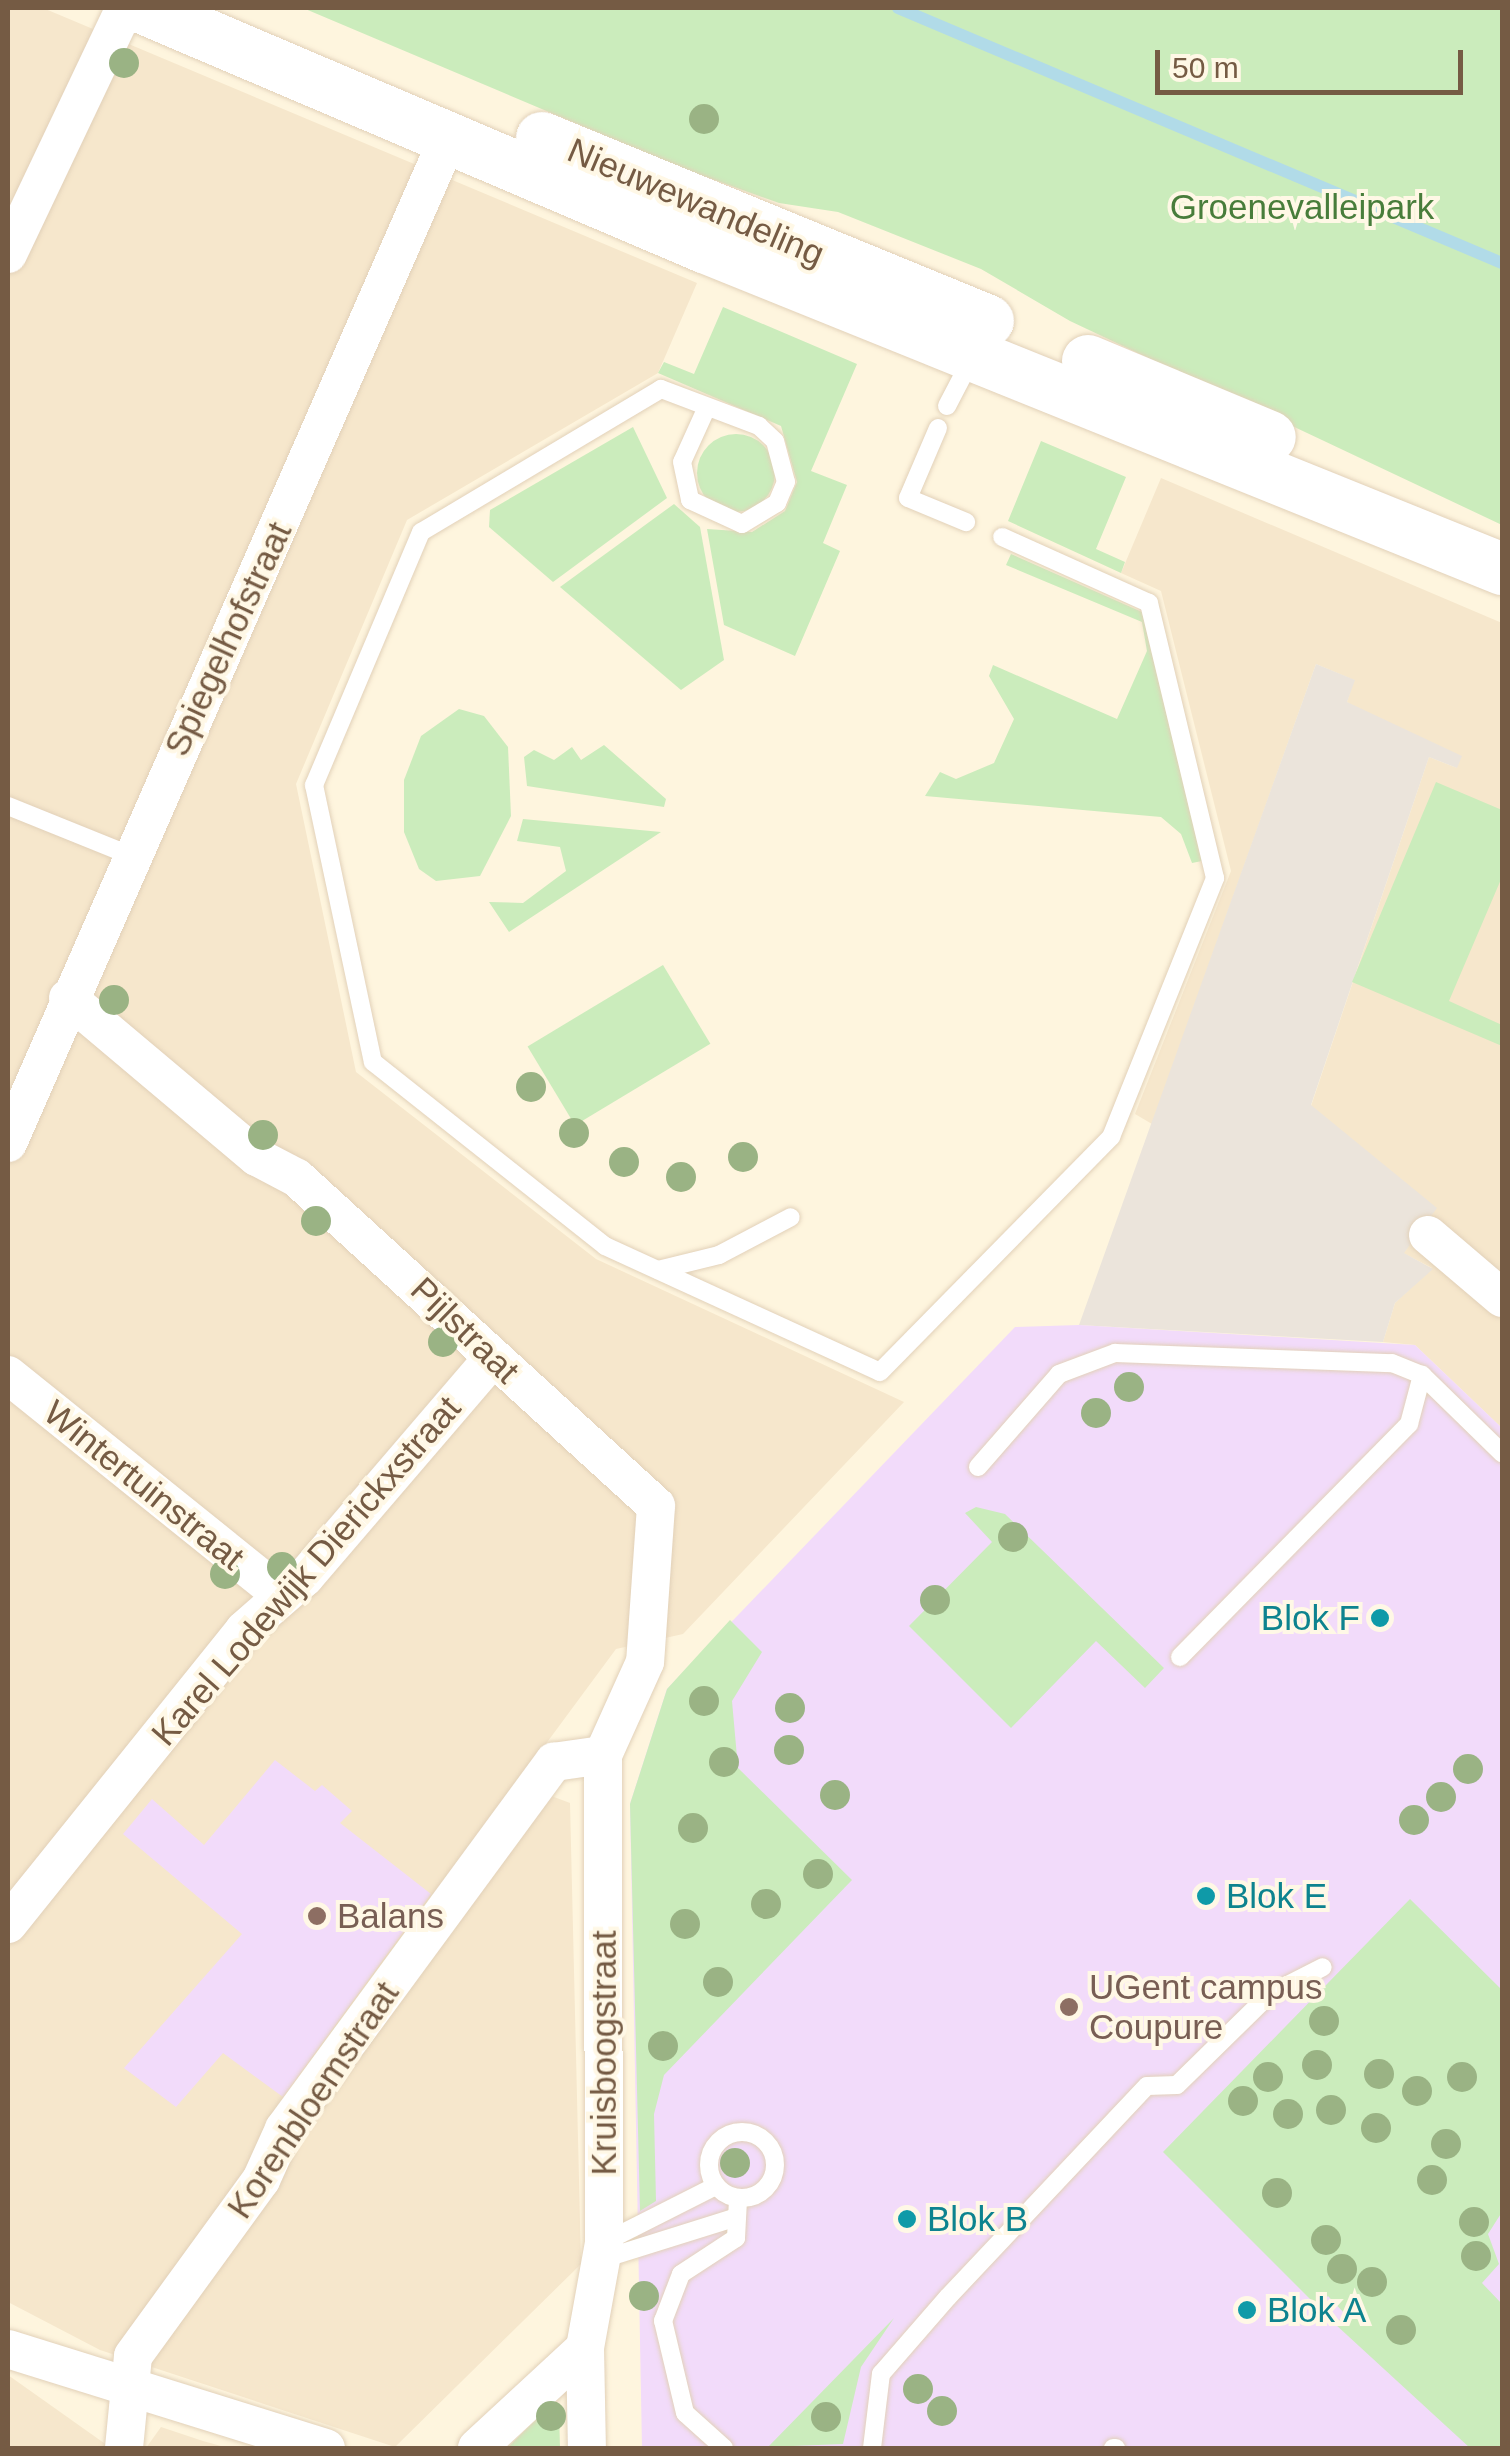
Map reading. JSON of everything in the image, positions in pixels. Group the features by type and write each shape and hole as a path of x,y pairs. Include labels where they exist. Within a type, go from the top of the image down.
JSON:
{"main road":[{"name":"Nieuwewandeling","path":"142,8 453,119 1144,383 1324,462 1454,549"},
{"name":"Nieuwewandeling","path":"188,8 222,23 240,12 453,119 974,354 1502,569"},
{"name":"Nieuwewandeling","path":"974,354 987,341 1102,387 1144,383"}],"street":[{"path":"8,254 126,8"},
{"name":"Spiegelhofstraat","path":"8,1143 212,663 237,630 453,119"},
{"name":"Pijlstraat","path":"68,998 258,1157 297,1178 468,1325 492,1359 656,1506 645,1662 603,1755"},
{"path":"1428,1235 1502,1298"},
{"name":"Karel Lodewijk Dierickxstraat","path":"8,1924 280,1594 305,1577 492,1359"},
{"name":"Wintertuinstraat","path":"8,1375 280,1594"},
{"name":"Kruisboogstraat","path":"586,2448 585,2348 603,2251 603,1755"},
{"name":"Korenbloemstraat","path":"124,2448 133,2356 261,2180 284,2128 554,1762 603,1755"},
{"path":"477,2448 585,2348"},
{"path":"8,2349 326,2448"}],"lane":[{"path":"947,406 974,354"},
{"path":"707,407 682,481 704,514 742,524 778,503 784,464 758,426 707,407 661,390 421,532 314,786 373,1062 605,1246 880,1372 1111,1137 1216,878 1148,603 1002,537"},
{"path":"938,428 908,498 966,522"},
{"path":"8,806 129,855"},
{"path":"658,1270 719,1255 791,1217"},
{"path":"978,1467 1059,1374 1087,1357 1392,1363 1422,1375 1502,1452"},
{"path":"1180,1657 1409,1424 1422,1375"},
{"path":"872,2448 882,2374 936,2309 1147,2086 1177,2085 1270,1994 1323,1968"},
{"path":"603,2251 738,2208 772,2178 774,2154 758,2137 730,2134 713,2148 716,2186 738,2208 736,2238 681,2274 662,2321 685,2413 724,2448"},
{"path":"603,2251 716,2186"}],"shaded area":[{"path":"8,8 43,8 697,283 658,373 407,520 296,784 356,1072 596,1259 904,1402 683,1634 616,1649 517,1783 570,1803 581,2264 395,2447 100,2350 8,2302"},
{"path":"1161,478 1502,623 1502,1428 1415,1345 1383,1342 1395,1303 1432,1268 1403,1253 1311,1106 1429,757 1457,768 1347,702 1354,680 1316,664 1152,1124 1135,1114 1231,871 1161,591 1121,573"},
{"path":"1316,664 1355,680 1347,702 1462,756 1457,768 1429,757 1311,1105 1437,1208 1404,1253 1433,1269 1395,1303 1383,1342 1079,1325"},
{"name":"UGent campus Coupure","path":"1079,1325 1415,1345 1502,1428 1502,2448 642,2448 630,1804 667,1689 1015,1327"},
{"name":"Balans","path":"275,1760 315,1791 322,1785 352,1811 340,1823 431,1894 283,2097 223,2053 176,2107 124,2068 242,1934 123,1834 152,1799 204,1845"},
{"path":"8,2375 111,2448 8,2448"},
{"path":"161,2427 203,2441 228,2448 146,2448"}],"green space":[{"name":"Groenevalleipark","path":"303,8 1502,8 1502,525 1070,321 981,269 838,212 779,203 684,169"},
{"path":"723,307 857,364 811,471 847,485 823,543 840,551 795,656 724,625 707,529 752,532 785,511 797,482 781,426 658,373 664,362 694,374"},
{"path":"633,427 667,498 553,582 489,527 490,510"},
{"path":"728,434 744,434 769,451 775,473 769,495 758,506 744,512 728,512 703,495 697,481 697,465 714,440"},
{"path":"1041,441 1126,477 1096,549 1125,562 1121,573 1008,521"},
{"path":"674,504 700,527 724,660 681,690 560,587"},
{"path":"1011,554 1142,612 1202,861 1192,863 1181,834 1161,817 925,796 940,772 956,779 994,763 1014,719 989,676 993,665 1117,719 1147,651 1142,622 1006,565"},
{"path":"459,709 484,716 508,747 511,816 480,876 436,881 419,869 404,832 404,780 421,736"},
{"path":"604,745 666,799 664,807 527,786 524,757 534,750 554,760 572,747 581,760"},
{"path":"1436,782 1502,810 1502,877 1449,1001 1502,1025 1502,1046 1352,982"},
{"path":"523,819 661,832 509,932 489,902 523,903 566,871 560,847 517,841"},
{"path":"663,965 710,1044 575,1125 528,1046"},
{"path":"976,1507 1005,1514 1164,1668 1145,1688 1096,1641 1011,1728 909,1626 992,1542 965,1513"},
{"path":"730,1620 762,1652 732,1701 738,1768 852,1880 664,2075 654,2114 656,2201 640,2211 630,1804 667,1689"},
{"path":"1410,1899 1502,1990 1502,2212 1488,2234 1499,2264 1482,2283 1502,2304 1502,2448 1470,2448 1335,2324 1345,2314 1328,2296 1317,2306 1163,2152"},
{"path":"894,2318 861,2367 843,2444 768,2447"},
{"path":"550,2406 559,2410 560,2448 507,2448"}],"waterway":[{"path":"898,8 1502,263"}],"place":[{"name":"Blok F","path":"1380,1618"},
{"name":"Blok E","path":"1206,1896"},
{"name":"Balans","path":"317,1916"},
{"name":"UGent campus Coupure","path":"1069,2007"},
{"name":"Blok B","path":"907,2219"},
{"name":"Blok A","path":"1247,2310"}]}
